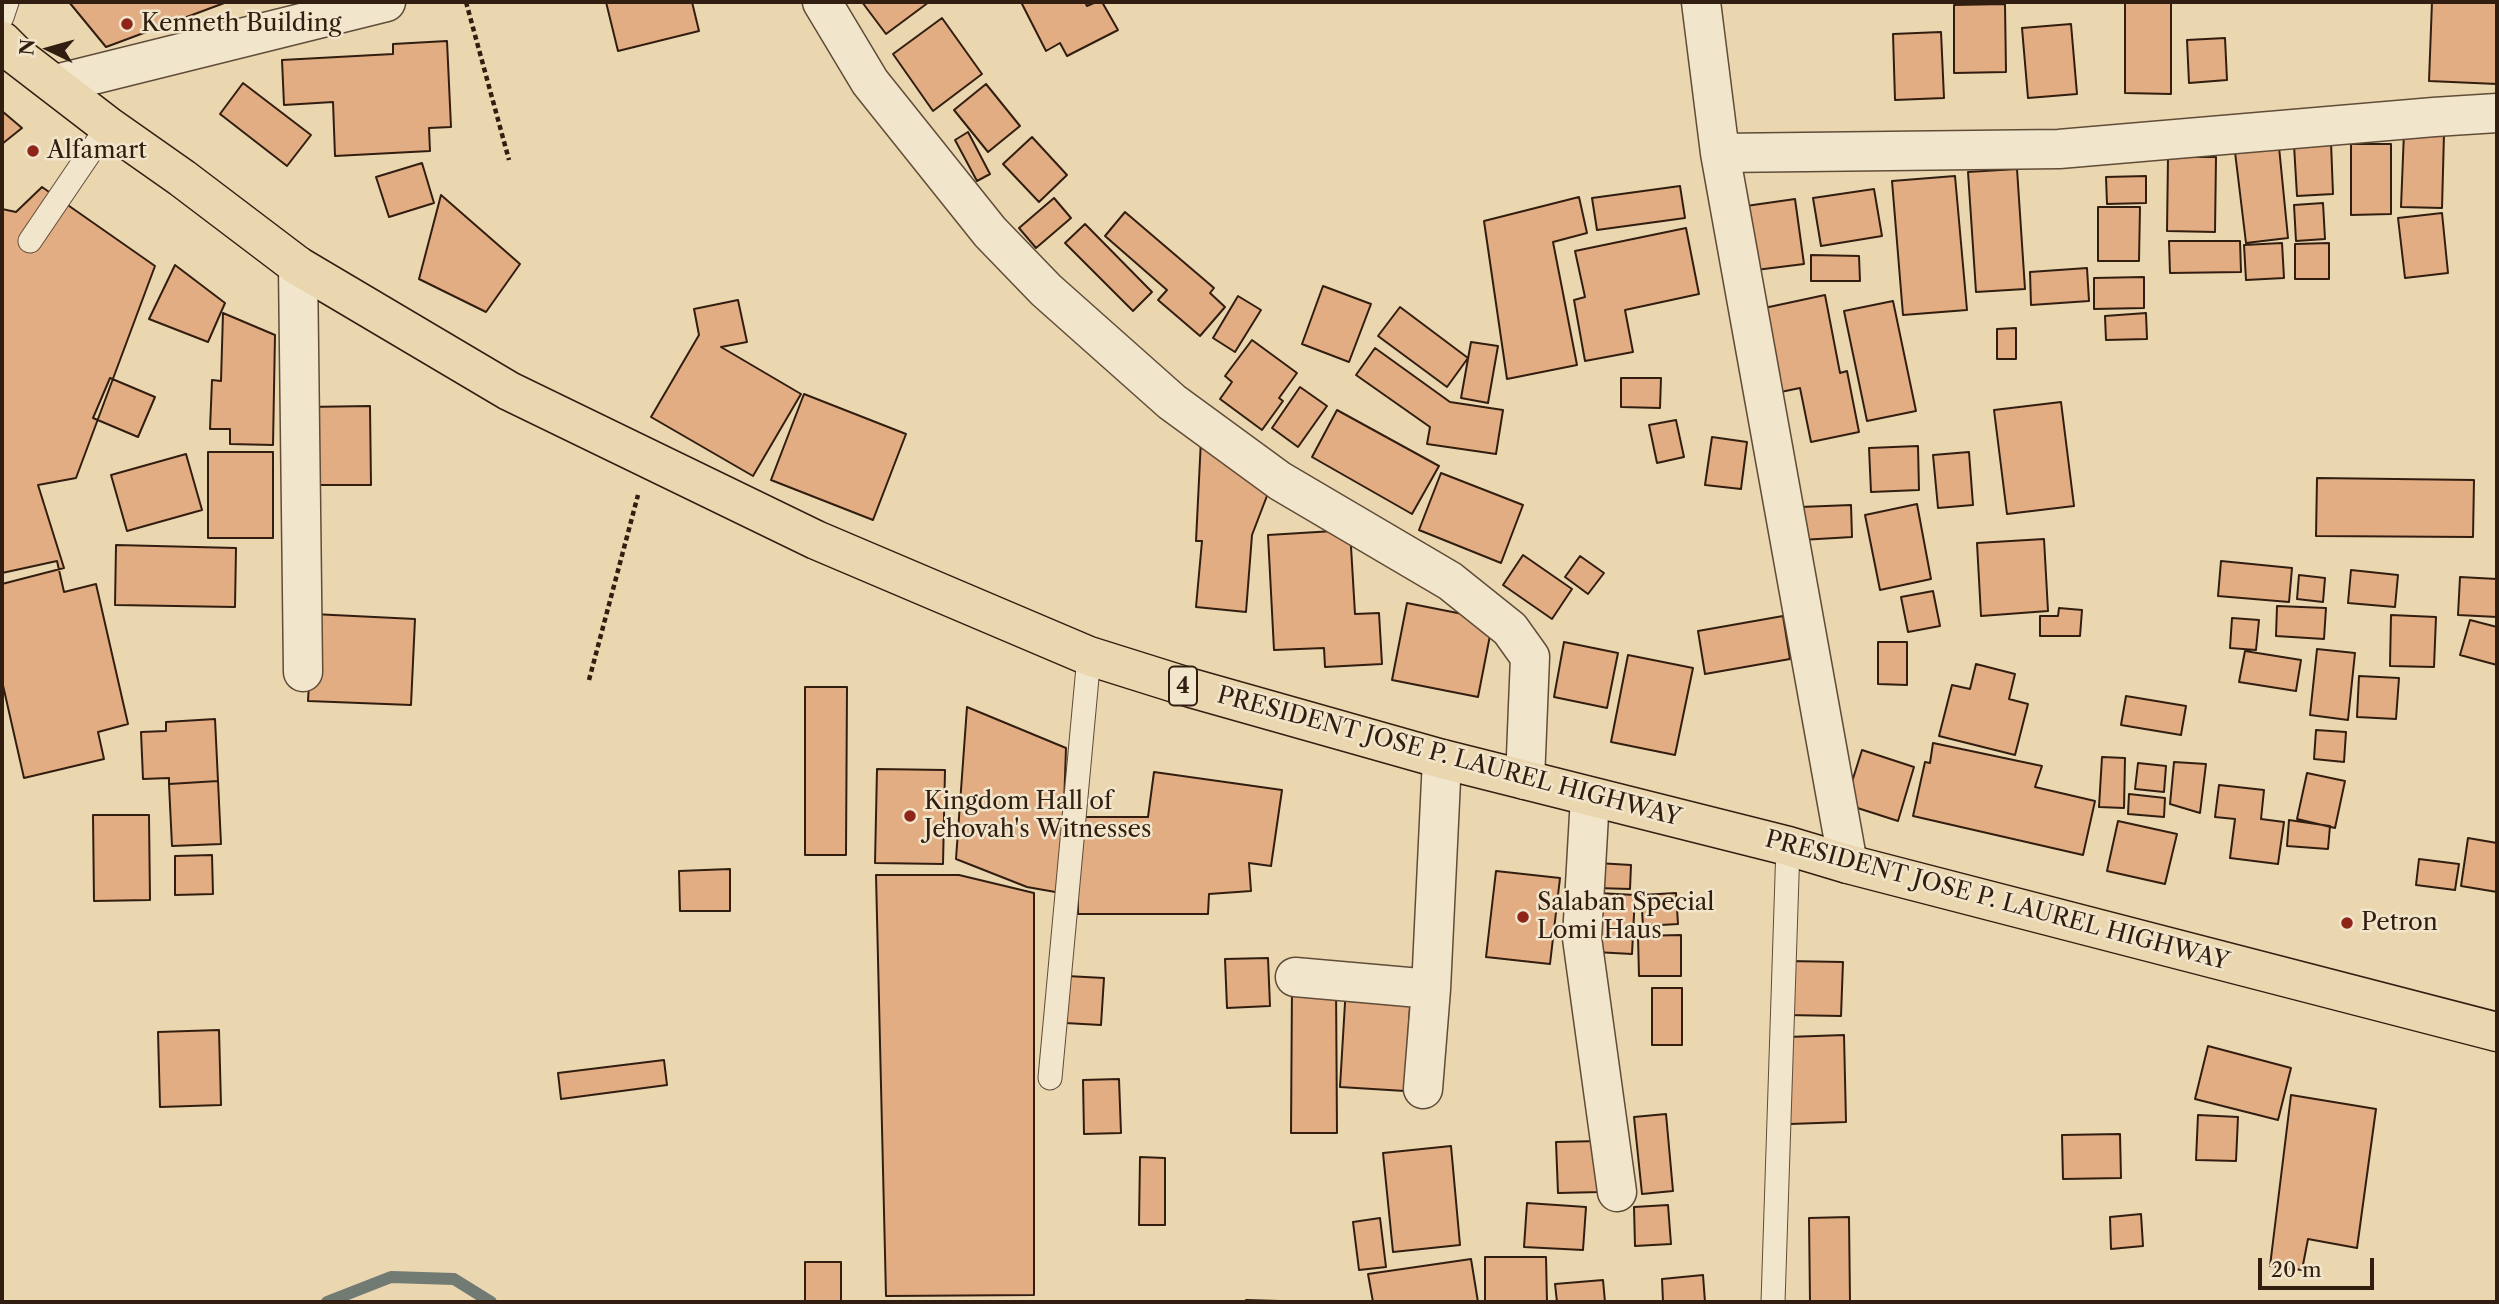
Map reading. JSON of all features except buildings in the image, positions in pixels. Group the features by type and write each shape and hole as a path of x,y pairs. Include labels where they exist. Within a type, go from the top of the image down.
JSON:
{"highway":[{"name":"PRESIDENT JOSE P. LAUREL HIGHWAY","path":"2,41 17,56 108,126 298,266 509,391 816,540 1089,656 1191,688 1442,759 1788,846 1848,864 2497,1032"}],"street":[{"path":"56,84 386,2"},
{"path":"822,2 870,82 990,232 1046,290 1172,402 1237,450 1280,481 1450,581 1510,629 1530,657 1525,780"},
{"path":"1701,2 1720,153 1848,864"},
{"path":"1720,153 2059,149 2497,113"},
{"path":"298,266 303,672"},
{"path":"1423,1088 1431,989 1442,759"},
{"path":"1590,797 1582,938 1617,1192"},
{"path":"1295,977 1431,989"}],"lane":[{"path":"2,17 7,2"},
{"path":"30,241 108,126"},
{"path":"1050,1078 1089,656"},
{"path":"1773,1302 1788,846"}],"path":[{"path":"466,2 509,160"},
{"path":"589,680 648,460"}],"waterway":[{"path":"327,1302 391,1277 454,1279 491,1302"}],"place":[{"name":"Kenneth Building","path":"127,24"},
{"name":"Alfamart","path":"33,151"},
{"name":"Kingdom Hall of Jehovah's Witnesses","path":"910,816"},
{"name":"Salaban Special Lomi Haus","path":"1523,917"},
{"name":"Petron","path":"2347,923"}]}
